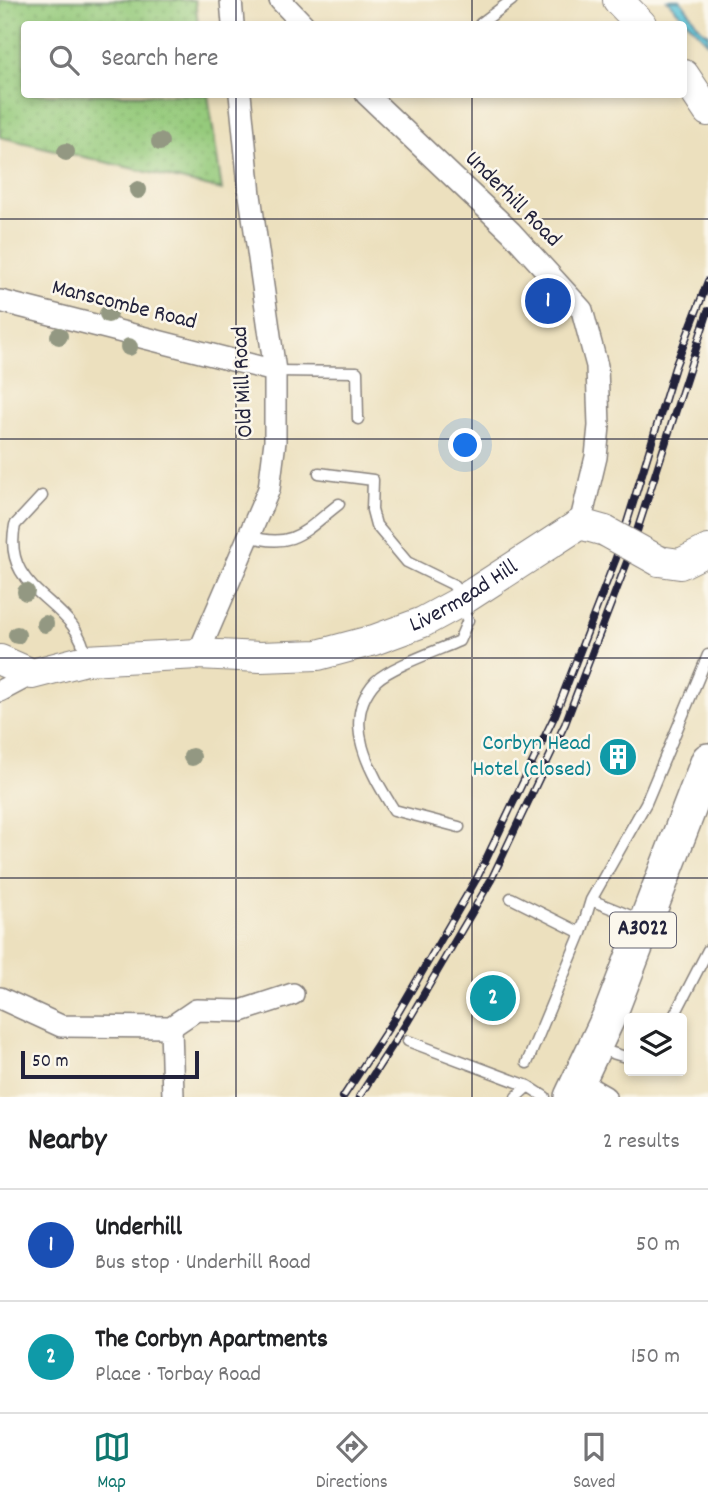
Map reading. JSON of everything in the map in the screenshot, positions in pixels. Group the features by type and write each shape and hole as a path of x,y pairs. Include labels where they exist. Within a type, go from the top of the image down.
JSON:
{"main road":[{"name":"A3022","path":"585,1092 595,1047 646,922 702,799 708,761"}],"street":[{"path":"231,0 233,21"},
{"path":"280,0 300,21"},
{"path":"618,0 638,21"},
{"path":"687,80 708,111"},
{"name":"Old Mill Road","path":"198,654 270,489 275,441 275,371 250,195 240,98"},
{"name":"Underhill Road","path":"370,98 511,232 582,310 597,366 599,426 593,527"},
{"name":"Manscombe Road","path":"0,302 275,371"},
{"path":"593,527 659,561 680,564 708,550"},
{"name":"Livermead Hill","path":"32,674 86,660 198,654 260,657 318,655 423,622 593,527"},
{"path":"0,660 32,674"},
{"path":"0,691 32,674"},
{"path":"0,998 61,1026 171,1027 196,1010 241,1011 293,994"},
{"path":"171,1027 173,1097"}],"lane":[{"path":"484,21 512,0"},
{"path":"275,371 357,372 358,419"},
{"path":"319,473 373,480 372,510 376,525 407,562 452,584 461,601 468,620 459,641 377,681 363,704 357,732 374,778 394,810 459,827"},
{"path":"43,496 15,525 13,562 20,577 73,626 79,635 86,660"},
{"path":"249,536 281,543 294,538 339,503"},
{"path":"527,1062 581,933 591,900 646,803 708,655"},
{"path":"511,898 581,933"},
{"path":"591,900 646,922"},
{"path":"676,1013 708,950"},
{"path":"408,1041 528,1086 545,1097"},
{"path":"595,1047 624,1056"},
{"path":"516,1097 528,1086"}],"green space":[{"path":"0,0 195,0 198,21 21,21 21,98 208,98 222,190 0,137"}],"water":[{"path":"667,0 680,0 700,28 708,34 708,43"}],"railway":[{"path":"343,1097 395,1018 478,876 555,715 616,558 675,367 708,281"},
{"path":"359,1097 408,1021 491,880 565,724 627,562 708,311"}],"place":[{"name":"Underhill","path":"548,301"},
{"name":"Corbyn Head Hotel (closed)","path":"618,757"},
{"name":"The Corbyn Apartments","path":"493,998"}]}
